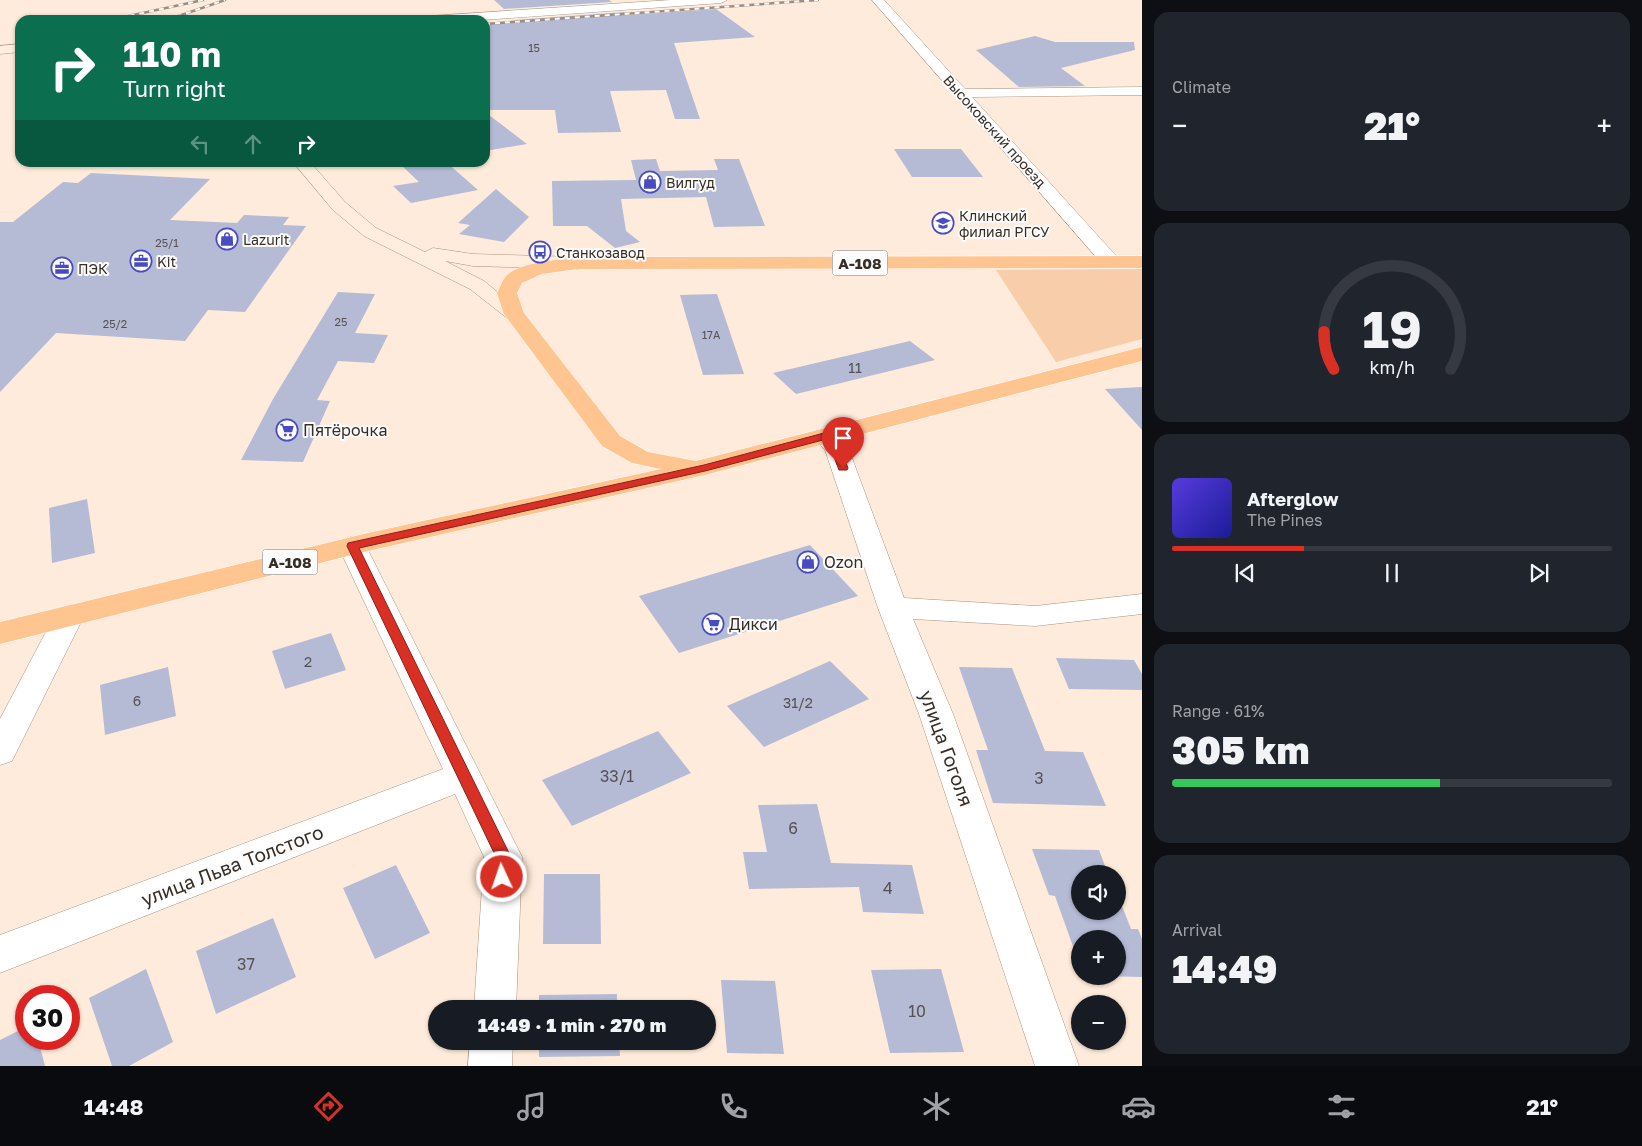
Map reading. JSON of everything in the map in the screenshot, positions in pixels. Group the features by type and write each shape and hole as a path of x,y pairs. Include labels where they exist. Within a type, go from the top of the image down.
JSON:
{"highway":[{"name":"А-108","path":"705,468 678,466 641,458 611,441 514,314 508,293 514,279 538,269 578,263 1142,262"},
{"name":"А-108","path":"0,633 352,546 705,468 1142,354"},
{"name":"А-108","path":"581,494 606,472 612,457 611,441"}],"street":[{"path":"490,16 721,0"},
{"name":"Высоковский проезд","path":"878,0 1111,262"},
{"path":"0,50 15,48"},
{"path":"962,93 1142,91"},
{"path":"305,167 340,206 370,232 477,285 514,314"},
{"path":"370,232 408,247 452,258 578,263"},
{"name":"улица Гоголя","path":"824,436 833,442 837,450 893,608 936,714 1057,1066"},
{"path":"352,546 503,857 495,1000"},
{"path":"893,608 1035,616 1142,604"},
{"path":"0,752 69,616"},
{"name":"улица Льва Толстого","path":"0,954 464,776"},
{"path":"490,1066 491,1050"}],"shaded area":[{"path":"1142,269 1142,339 1056,362 996,270"}],"building":[{"path":"494,0 609,0 612,2 504,9"},
{"path":"716,9 755,37 674,43 700,119 675,119 666,90 610,91 621,132 558,133 555,110 490,110 490,25 517,22 514,20 624,12 628,15"},
{"path":"1035,36 1055,42 1134,42 1135,50 1061,68 1085,86 1019,87 976,50"},
{"path":"490,116 527,144 490,150"},
{"path":"894,149 961,149 983,177 912,177"},
{"path":"656,159 660,171 718,170 714,159 739,159 765,226 714,227 706,197 621,199 626,231 640,242 615,248 587,226 553,226 552,181 636,180 631,160"},
{"path":"403,167 452,167 478,190 411,203 393,186 419,182"},
{"path":"91,173 210,179 170,220 237,223 244,215 289,217 283,225 306,226 245,312 208,310 185,341 56,333 0,392 0,222 13,222 63,182 78,183"},
{"path":"496,189 529,217 504,242 459,234 470,225 458,223"},
{"path":"338,292 375,294 355,333 388,335 374,363 338,361 317,400 330,401 303,462 241,460 273,399"},
{"path":"717,294 744,374 703,375 680,295"},
{"path":"910,341 935,360 796,394 773,373"},
{"path":"1142,387 1142,430 1105,389"},
{"path":"87,499 95,553 52,563 49,508"},
{"name":"Дикси","path":"810,545 858,596 679,653 639,596"},
{"path":"331,633 346,670 285,689 272,651"},
{"path":"1056,658 1134,660 1142,674 1142,690 1069,689"},
{"path":"830,661 869,699 764,747 727,706"},
{"path":"168,667 176,716 105,735 100,685"},
{"path":"959,667 1012,668 1045,751 1083,752 1106,806 993,803 976,750 988,750"},
{"path":"658,731 691,773 572,826 542,780"},
{"path":"817,804 831,863 912,865 924,914 863,912 859,887 749,889 743,852 767,852 758,805"},
{"path":"1032,849 1099,850 1105,865 1071,865 1071,920 1126,920 1126,916 1131,929 1138,929 1142,939 1142,977 1126,977 1126,930 1071,930 1071,941 1055,896 1049,895"},
{"path":"396,865 430,933 375,959 343,888"},
{"path":"544,874 600,874 601,944 543,944"},
{"path":"273,918 296,977 216,1014 196,951"},
{"path":"146,969 173,1042 129,1066 112,1066 89,998"},
{"path":"941,969 964,1052 890,1053 871,970"},
{"path":"721,980 775,981 784,1054 727,1053"},
{"path":"617,994 617,1000 539,1000 539,995"},
{"path":"15,1032 15,1050 41,1050 45,1066 0,1066 0,1040"},
{"path":"539,1050 620,1050 620,1056 539,1057"}],"railway":[{"path":"133,15 203,0"},
{"path":"182,15 225,0"},
{"path":"490,24 818,0"}],"place":[{"name":"Вилгуд","path":"650,182"},
{"name":"Клинский филиал РГСУ","path":"943,223"},
{"name":"Lazurit","path":"227,239"},
{"name":"Станкозавод","path":"540,252"},
{"name":"Kit","path":"141,261"},
{"name":"ПЭК","path":"62,268"},
{"name":"Пятёрочка","path":"287,430"},
{"name":"Ozon","path":"808,562"},
{"name":"Дикси","path":"713,624"}],"route":[{"path":"502,877 503,857 352,546 705,468 824,436 833,442 843,468"}]}
